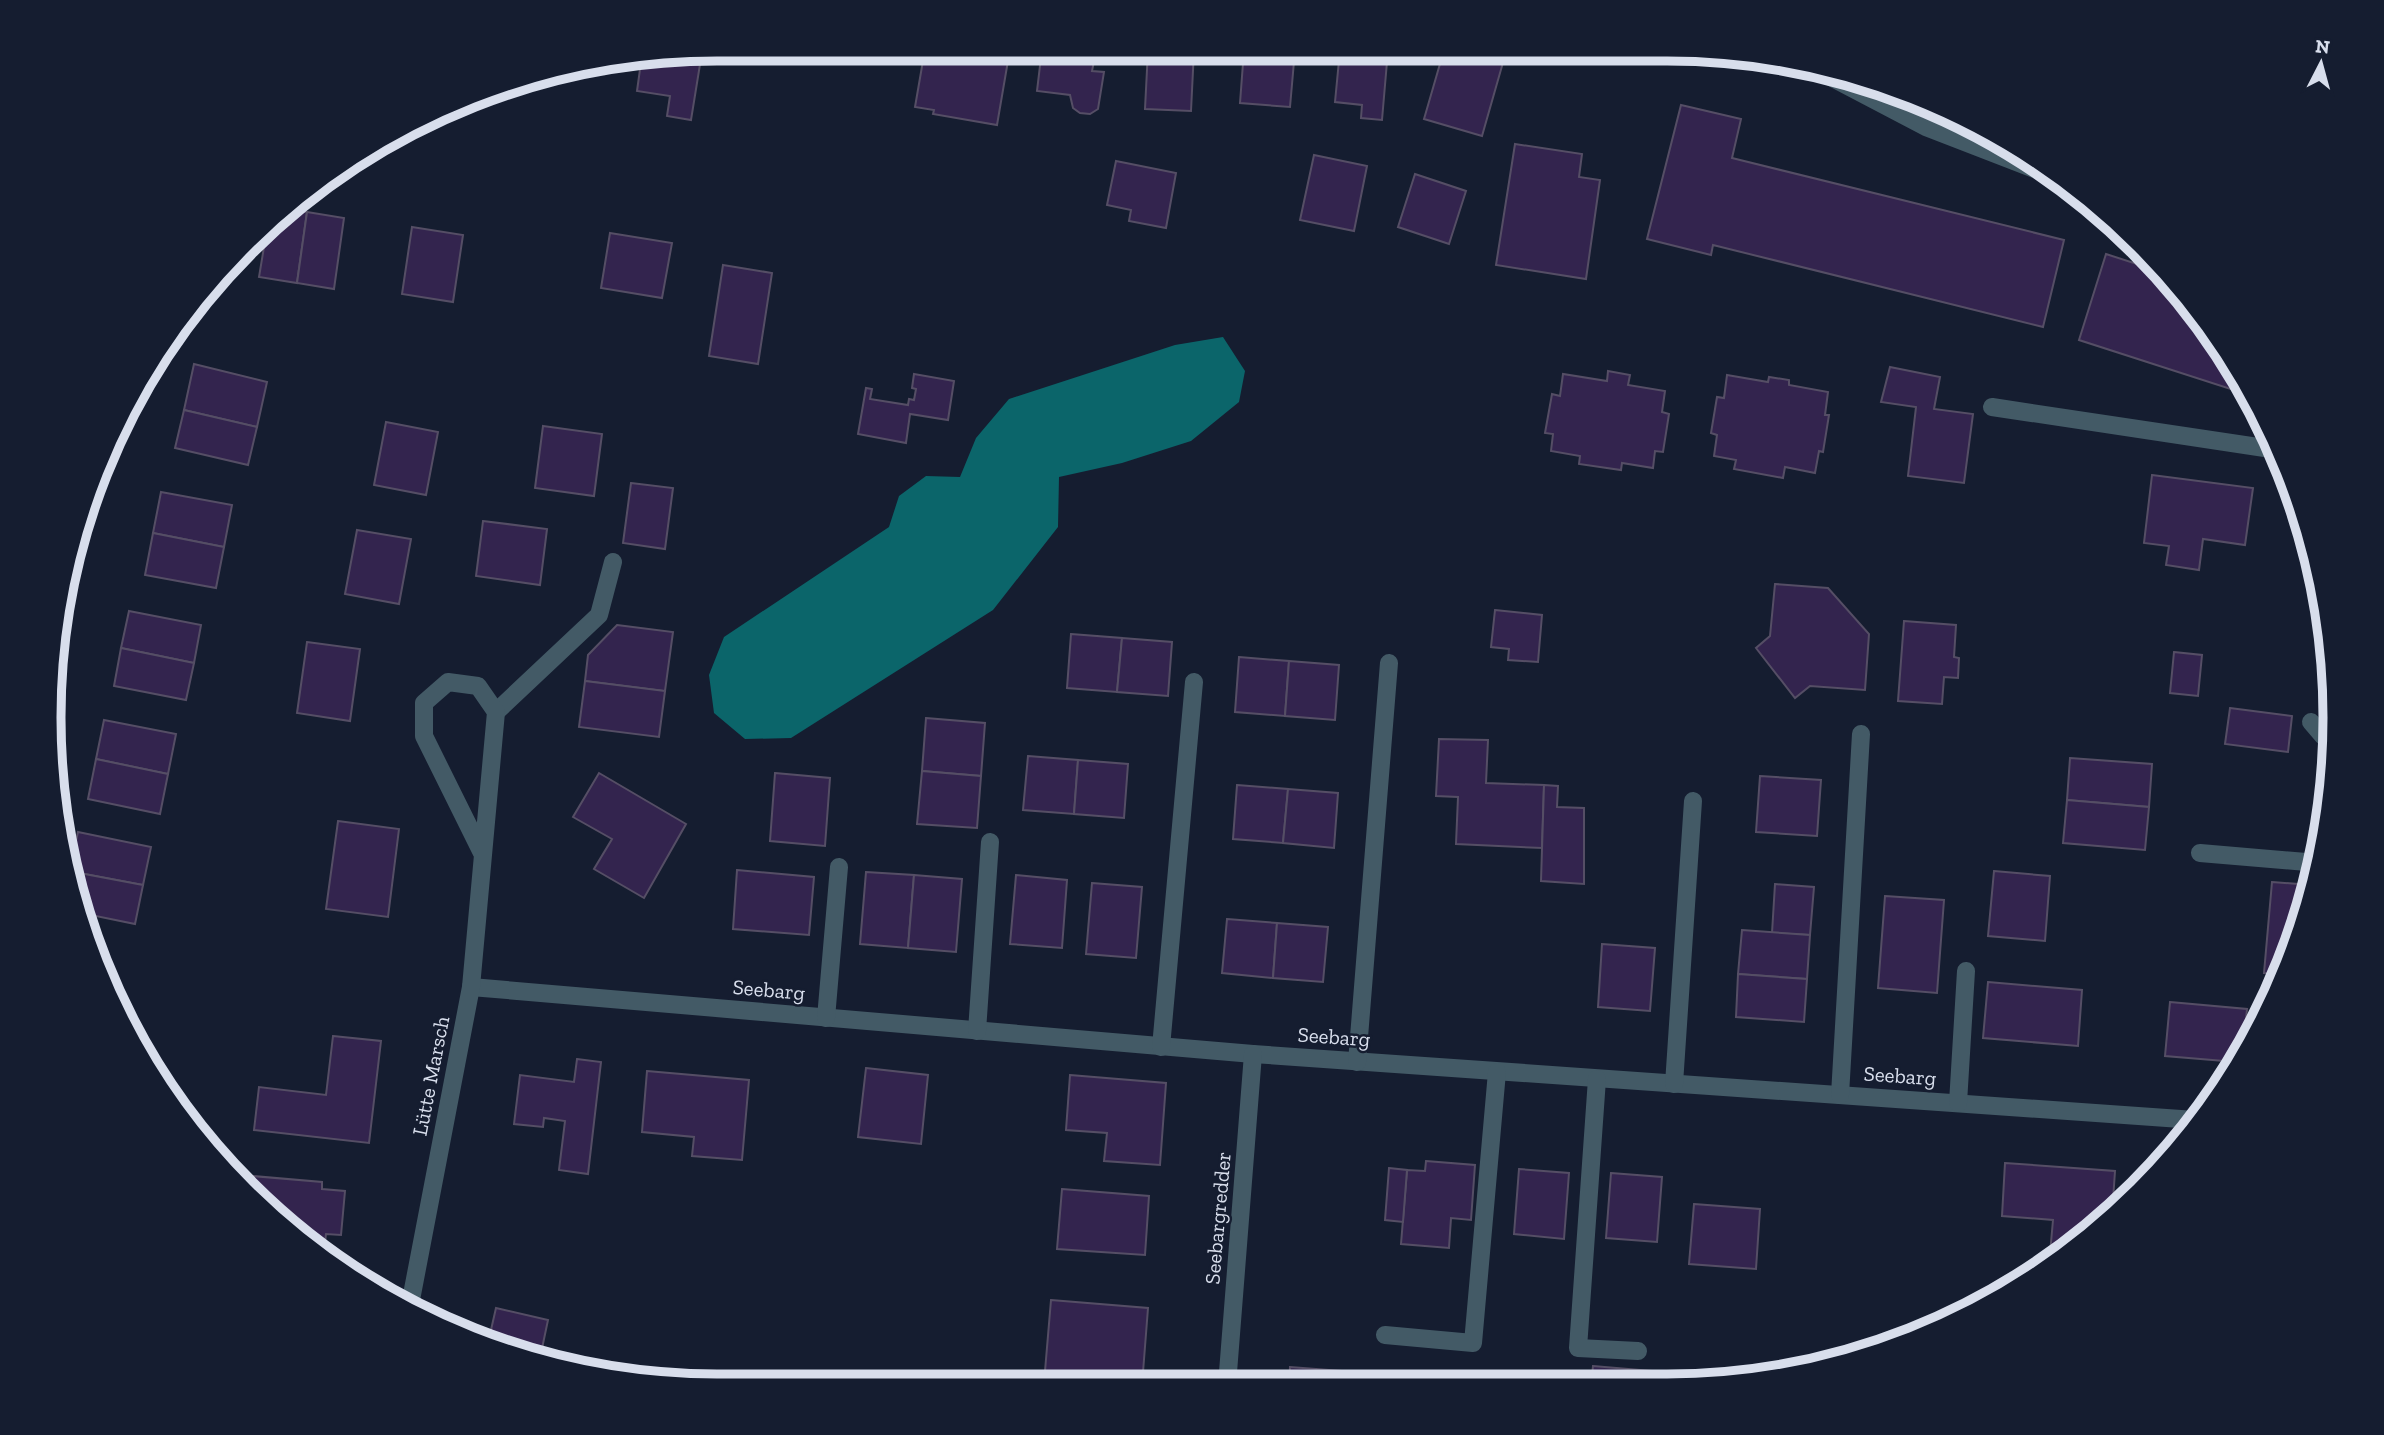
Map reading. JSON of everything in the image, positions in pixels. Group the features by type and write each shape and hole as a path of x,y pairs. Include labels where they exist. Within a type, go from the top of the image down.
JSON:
{"street":[{"path":"1854,89 1926,127 2013,161"},
{"path":"1992,407 2265,448"},
{"path":"482,853 424,736 424,704 448,682 478,686 496,712 599,615 613,562"},
{"path":"1357,1062 1389,663"},
{"path":"1161,1047 1194,682"},
{"name":"Lütte Marsch","path":"411,1298 471,987 496,712"},
{"path":"2312,722 2322,735"},
{"path":"1840,1095 1861,734"},
{"path":"1674,1084 1693,801"},
{"path":"977,1031 990,842"},
{"path":"2200,853 2306,862"},
{"path":"826,1018 839,867"},
{"path":"1958,1103 1966,971"},
{"name":"Seebarg","path":"471,987 1161,1047 2185,1119"},
{"name":"Seebargredder","path":"1228,1374 1254,1054"},
{"path":"1385,1335 1473,1343 1497,1072"},
{"path":"1597,1079 1578,1348 1638,1351"}],"shaded area":[{"path":"1223,337 1245,371 1239,402 1191,441 1122,463 1059,477 1058,527 993,610 791,738 745,739 714,713 709,675 724,637 889,527 899,496 926,476 960,477 976,438 1009,399 1175,345"}],"building":[{"path":"923,61 1008,61 997,125 933,114 934,110 915,107"},
{"path":"1041,61 1094,61 1092,71 1104,72 1098,109 1090,114 1080,113 1073,108 1070,95 1037,91"},
{"path":"1147,61 1193,61 1191,111 1145,109"},
{"path":"1243,61 1294,61 1290,107 1240,103"},
{"path":"1339,61 1387,61 1382,120 1361,118 1362,105 1335,102"},
{"path":"1441,61 1503,61 1482,136 1424,119"},
{"path":"700,62 691,120 667,116 670,96 637,91 640,66"},
{"path":"1681,105 1741,119 1732,158 2064,240 2043,327 1713,245 1711,255 1647,239"},
{"path":"1515,144 1582,154 1579,177 1600,180 1586,279 1496,265"},
{"path":"1314,155 1367,166 1354,231 1300,220"},
{"path":"1116,161 1176,173 1166,228 1129,221 1131,210 1107,205"},
{"path":"1415,174 1466,191 1449,244 1398,227"},
{"path":"301,211 307,212 297,283 259,277 265,242"},
{"path":"307,212 344,218 334,289 297,283"},
{"path":"412,227 463,235 453,302 402,294"},
{"path":"610,233 672,243 662,298 601,288"},
{"path":"2106,254 2143,266 2187,318 2236,391 2079,340"},
{"path":"723,265 772,273 758,364 709,356"},
{"path":"194,364 267,382 257,427 184,410"},
{"path":"1890,367 1940,377 1934,409 1973,414 1964,483 1908,476 1916,407 1881,402"},
{"path":"1608,371 1630,375 1628,385 1665,391 1662,412 1669,414 1663,452 1655,451 1653,468 1622,463 1621,470 1579,464 1580,456 1551,451 1553,434 1545,433 1552,394 1560,396 1563,374 1607,381"},
{"path":"914,374 954,381 948,420 910,414 906,443 858,434 866,388 872,389 870,399 908,405 909,399 914,400"},
{"path":"1727,375 1768,382 1769,377 1789,380 1789,385 1828,392 1825,415 1829,415 1823,452 1819,451 1815,473 1785,467 1783,478 1734,469 1736,460 1714,456 1717,435 1711,433 1717,397 1724,398"},
{"path":"184,410 257,427 248,465 175,448"},
{"path":"386,422 438,432 426,495 374,485"},
{"path":"543,426 602,434 594,496 535,488"},
{"path":"2152,475 2253,488 2245,545 2203,539 2199,570 2166,565 2169,546 2144,543"},
{"path":"631,483 673,488 665,549 623,543"},
{"path":"161,492 232,505 224,547 153,533"},
{"path":"483,521 547,529 540,585 476,576"},
{"path":"357,530 411,539 399,604 345,594"},
{"path":"153,533 224,547 216,588 145,575"},
{"path":"1775,584 1828,588 1869,634 1865,690 1810,686 1795,698 1756,648 1770,636"},
{"path":"1495,610 1542,615 1538,662 1508,660 1509,649 1491,647"},
{"path":"129,611 201,625 194,663 121,648"},
{"path":"1904,621 1956,625 1954,657 1959,658 1958,678 1944,677 1942,704 1898,701"},
{"path":"617,625 673,632 665,691 585,681 588,655"},
{"path":"1071,634 1122,638 1117,692 1067,688"},
{"path":"1122,638 1172,642 1168,696 1117,692"},
{"path":"307,642 360,649 350,721 297,713"},
{"path":"121,648 194,663 186,700 114,686"},
{"path":"2174,652 2202,655 2198,696 2170,693"},
{"path":"1239,657 1289,661 1285,716 1235,712"},
{"path":"1289,661 1339,665 1335,720 1285,716"},
{"path":"585,681 665,691 659,737 579,727"},
{"path":"2230,708 2292,716 2288,752 2225,744"},
{"path":"926,718 985,723 981,776 922,771"},
{"path":"104,720 176,734 168,774 96,759"},
{"path":"1439,739 1488,740 1486,783 1544,785 1542,848 1456,844 1458,797 1436,796"},
{"path":"1028,756 1078,760 1074,814 1023,810"},
{"path":"2070,758 2152,764 2149,807 2067,800"},
{"path":"96,759 168,774 160,814 88,799"},
{"path":"1078,760 1128,764 1124,818 1074,814"},
{"path":"922,771 981,776 977,828 917,824"},
{"path":"599,773 686,824 644,898 594,869 612,839 573,817"},
{"path":"775,773 830,778 825,846 770,841"},
{"path":"1760,776 1821,780 1817,836 1756,832"},
{"path":"1237,785 1288,789 1283,843 1233,839"},
{"path":"1544,785 1558,786 1557,807 1584,808 1584,884 1541,881"},
{"path":"1288,789 1338,793 1334,848 1283,843"},
{"path":"2067,800 2149,807 2145,850 2063,843"},
{"path":"338,821 399,829 388,917 326,909"},
{"path":"78,832 151,847 143,885 81,873 74,848"},
{"path":"737,870 814,877 809,935 733,929"},
{"path":"1994,871 2050,876 2045,941 1988,936"},
{"path":"866,872 914,875 908,948 860,944"},
{"path":"81,873 143,885 135,924 92,915"},
{"path":"914,875 962,879 956,952 908,948"},
{"path":"1016,875 1067,880 1062,948 1010,944"},
{"path":"2272,882 2301,884 2273,969 2271,973 2264,973"},
{"path":"1092,883 1142,887 1136,958 1086,954"},
{"path":"1775,884 1814,887 1810,935 1772,933"},
{"path":"1885,896 1944,900 1937,993 1878,988"},
{"path":"1227,919 1277,923 1273,978 1222,973"},
{"path":"1277,923 1328,927 1323,982 1273,978"},
{"path":"1742,930 1810,935 1807,979 1738,974"},
{"path":"1602,944 1655,948 1650,1011 1598,1007"},
{"path":"1738,974 1807,979 1804,1022 1736,1017"},
{"path":"1988,982 2082,990 2078,1046 1983,1038"},
{"path":"2170,1002 2247,1009 2245,1027 2225,1061 2165,1056"},
{"path":"333,1036 381,1041 369,1143 254,1130 259,1087 326,1095"},
{"path":"577,1059 601,1062 588,1174 559,1170 565,1121 544,1118 543,1127 514,1124 520,1075 574,1082"},
{"path":"866,1068 928,1075 921,1144 858,1137"},
{"path":"647,1071 749,1080 742,1160 692,1156 694,1137 642,1132"},
{"path":"1070,1075 1166,1083 1160,1165 1104,1161 1107,1133 1066,1130"},
{"path":"1426,1161 1475,1165 1471,1220 1451,1218 1449,1248 1401,1244 1407,1170 1425,1171"},
{"path":"2005,1163 2115,1171 2113,1198 2050,1249 2053,1220 2002,1216"},
{"path":"1389,1168 1407,1170 1403,1222 1385,1220"},
{"path":"1519,1169 1569,1173 1564,1239 1514,1234"},
{"path":"1611,1173 1662,1177 1657,1242 1606,1238"},
{"path":"247,1176 322,1182 322,1189 345,1191 341,1235 326,1234 325,1243"},
{"path":"1062,1189 1149,1196 1145,1255 1057,1249"},
{"path":"1694,1204 1760,1209 1756,1269 1689,1264"},
{"path":"1051,1300 1148,1308 1143,1374 1045,1374"},
{"path":"496,1308 548,1320 542,1349 490,1333"},
{"path":"1593,1366 1651,1371 1651,1374 1592,1374"},
{"path":"1290,1367 1354,1372 1354,1374 1290,1374"}]}
